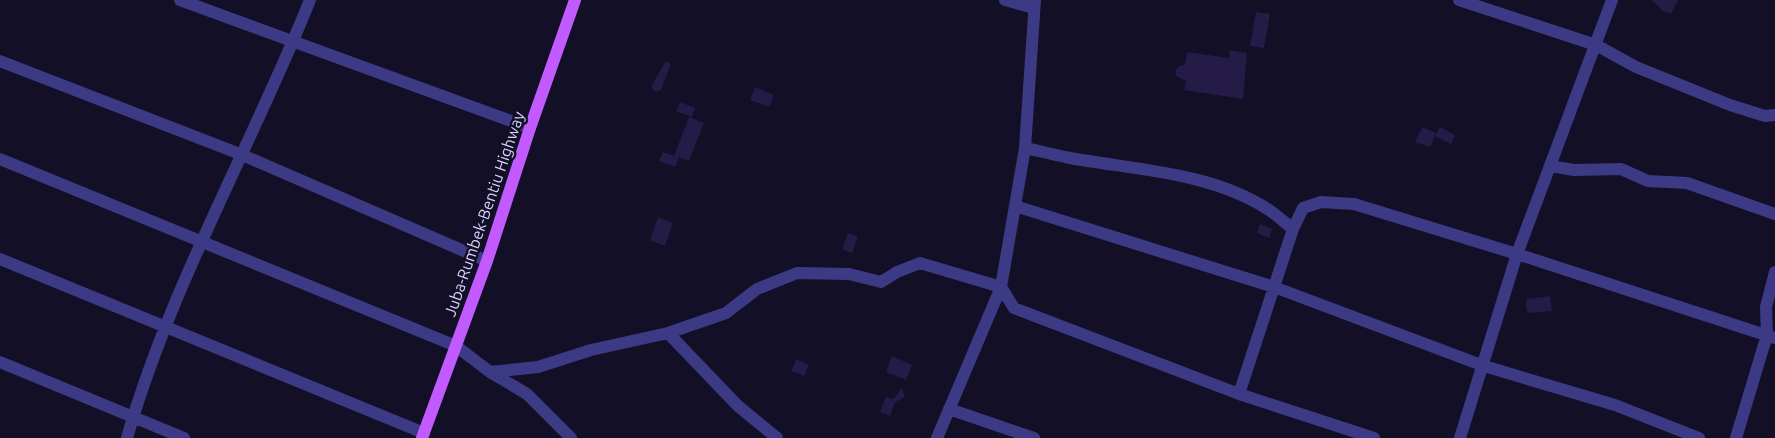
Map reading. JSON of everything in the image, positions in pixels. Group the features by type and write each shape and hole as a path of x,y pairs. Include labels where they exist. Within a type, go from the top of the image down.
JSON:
{"main road":[{"name":"Juba-Rumbek-Bentiu Highway","path":"423,435 487,261 530,128 575,0"}],"street":[{"path":"180,0 530,128"},
{"path":"127,438 166,328 240,154 293,42 310,0"},
{"path":"937,438 1001,287 1025,148 1035,4 1005,0"},
{"path":"1458,0 1596,45 1636,67 1730,105 1765,116 1775,115"},
{"path":"1460,438 1484,366 1517,254 1612,0"},
{"path":"0,61 240,154 487,261"},
{"path":"1025,148 1204,182 1238,194 1269,210 1292,229"},
{"path":"0,159 456,346 490,372 527,394 571,438"},
{"path":"1550,166 1574,170 1621,170 1648,181 1687,183 1775,214"},
{"path":"1240,394 1292,229 1303,208 1321,202 1354,204 1517,254 1771,337"},
{"path":"1015,206 1274,287 1484,366 1615,405 1699,438"},
{"path":"0,259 423,435"},
{"path":"490,372 538,367 591,350 668,333 726,313 757,289 797,273 849,274 881,282 897,272 920,263 1001,287 1014,308 1240,394 1374,438"},
{"path":"1736,438 1771,337 1766,307 1775,272"},
{"path":"668,333 738,406 777,438"},
{"path":"0,362 184,438"},
{"path":"949,409 1034,438"}],"building":[{"path":"1651,0 1678,0 1671,14 1662,10"},
{"path":"1256,12 1270,14 1264,48 1250,46"},
{"path":"1230,50 1247,53 1243,99 1184,90 1186,81 1176,76 1175,71 1179,66 1185,65 1187,52 1229,58"},
{"path":"666,61 671,64 661,90 655,92 651,86"},
{"path":"755,87 774,95 769,107 750,100"},
{"path":"680,102 695,108 692,117 676,111"},
{"path":"689,117 704,123 689,161 674,156"},
{"path":"1422,127 1436,133 1430,147 1415,142"},
{"path":"1440,127 1455,135 1451,144 1435,136"},
{"path":"663,152 679,158 675,167 659,161"},
{"path":"658,217 673,223 665,246 650,240"},
{"path":"1260,224 1272,229 1269,238 1257,233"},
{"path":"848,233 858,237 852,253 842,249"},
{"path":"1550,296 1552,311 1528,313 1526,307 1527,299"},
{"path":"892,356 912,365 906,380 886,372"},
{"path":"796,359 809,365 804,376 791,371"},
{"path":"902,388 905,397 895,402 890,416 880,412 886,397 893,399"}]}
